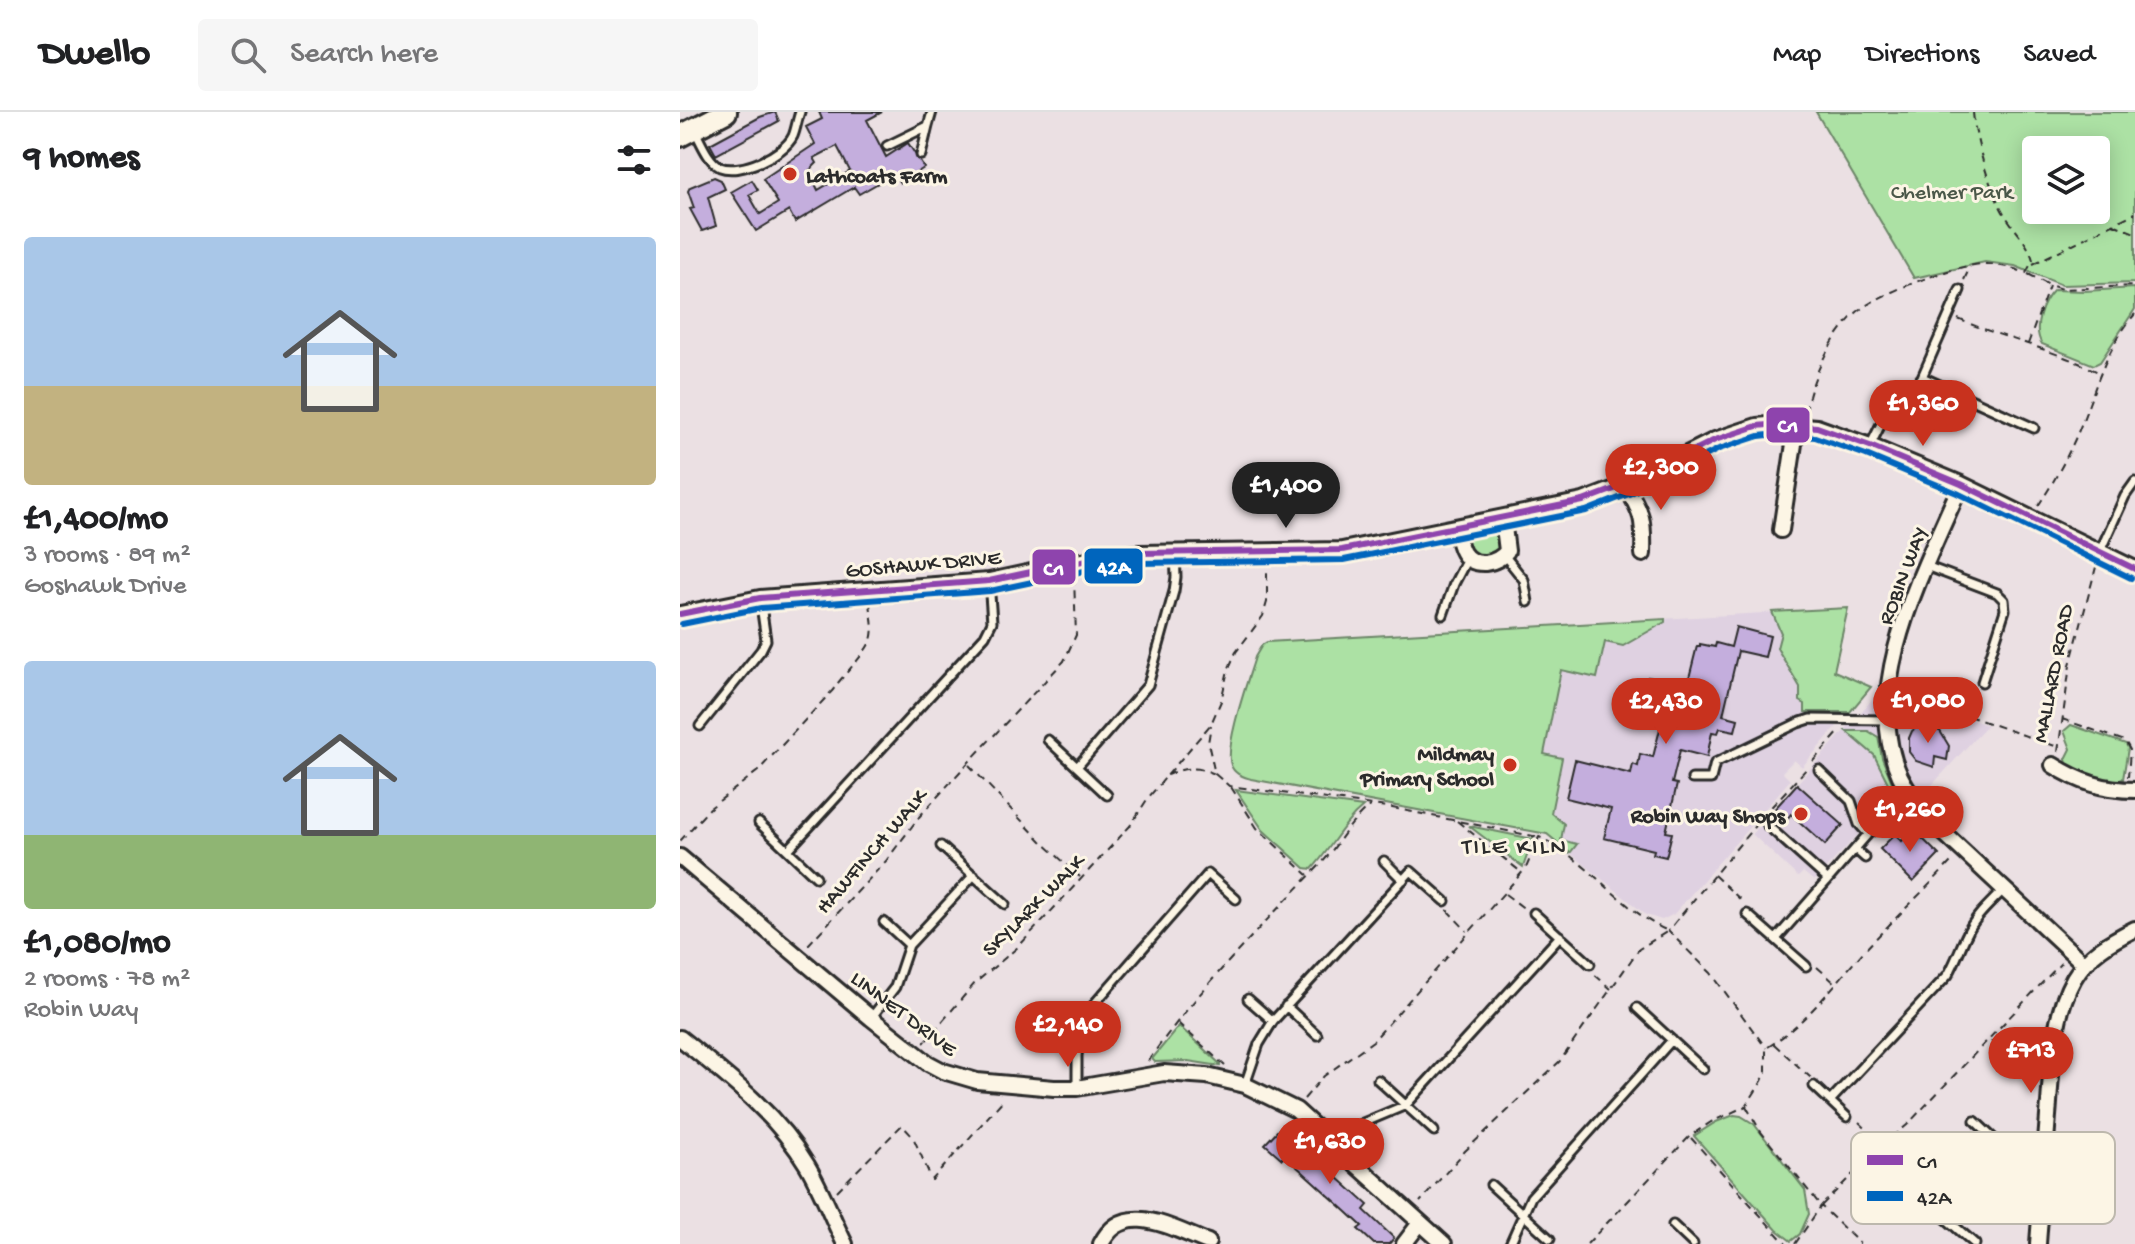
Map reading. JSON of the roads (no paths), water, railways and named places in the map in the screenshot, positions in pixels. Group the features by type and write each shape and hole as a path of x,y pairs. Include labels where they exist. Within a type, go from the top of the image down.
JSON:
{"main road":[{"path":"687,132 719,114"}],"street":[{"name":"GOSHAWK DRIVE","path":"680,614 760,598 989,581 1101,557 1267,549 1342,550 1583,501 1757,426 1801,425 1870,446 1961,484 2135,569"},
{"path":"1781,530 1801,425"},
{"name":"ROBIN WAY","path":"1961,484 1905,623 1889,690 1887,720 1891,749 1900,776 1915,802 1962,852 2084,964"},
{"path":"1625,485 1644,521 1643,554"},
{"path":"1456,528 1460,547 1467,559 1477,563 1491,562 1504,555 1507,540 1503,519"},
{"name":"MALLARD ROAD","path":"2053,765 2088,784 2110,790 2132,790"},
{"name":"LINNET DRIVE","path":"680,857 871,1018 943,1071 961,1078 1015,1086 1077,1088 1148,1074 1186,1073 1245,1085 1273,1096 1296,1110 1444,1244"},
{"path":"2047,1132 2060,1010 2084,964 2114,939 2135,929"},
{"path":"680,1038 747,1093 782,1130 809,1168 845,1244"},
{"path":"1101,1244 1108,1230 1117,1223 1134,1218 1208,1242"},
{"path":"1404,1244 1420,1223"},
{"path":"2038,1244 2040,1224"}],"lane":[{"path":"687,132 713,162 728,169 742,168 752,166 785,147 793,136 800,112"},
{"path":"921,155 932,112"},
{"path":"887,146 928,126"},
{"path":"1870,446 1889,408 1922,377 1960,290"},
{"path":"1922,377 2034,428"},
{"path":"2100,551 2125,496 2135,482"},
{"path":"1077,767 1148,685 1174,591 1175,552"},
{"path":"1504,555 1524,580 1528,602"},
{"path":"1443,615 1467,559"},
{"path":"1926,566 1997,593 2004,600 2005,610 1982,682"},
{"path":"788,850 985,636 992,622 989,581"},
{"path":"700,726 766,640 760,598"},
{"path":"1692,779 1711,779 1715,763 1798,723 1823,718 1887,720"},
{"path":"1048,740 1107,795"},
{"path":"1819,770 1851,801 1859,824 1868,834"},
{"path":"1776,939 1868,834 1915,802"},
{"path":"759,823 816,877"},
{"path":"1768,826 1827,879"},
{"path":"941,846 1005,904"},
{"path":"1855,849 1865,858"},
{"path":"1384,861 1403,880"},
{"path":"1245,1085 1259,1044 1273,1021 1411,871 1445,901"},
{"path":"1077,1088 1080,1032 1095,1003 1208,874 1236,899"},
{"path":"871,1018 895,987 909,945 974,875"},
{"path":"1830,1101 1948,975 1976,919 2004,889"},
{"path":"1534,913 1590,964"},
{"path":"1747,914 1806,966"},
{"path":"884,922 909,945"},
{"path":"1339,1147 1363,1123 1406,1105 1560,936"},
{"path":"1248,999 1273,1021"},
{"path":"1286,1006 1317,1035"},
{"path":"1637,1008 1703,1069"},
{"path":"1510,1244 1531,1197 1672,1040"},
{"path":"1378,1080 1434,1131"},
{"path":"1814,1086 1847,1117"},
{"path":"1975,1121 1987,1132"},
{"path":"1491,1185 1550,1239"},
{"path":"1952,1224 1975,1244"},
{"path":"1673,1225 1693,1244"}],"place":[{"name":"Lathcoats Farm","path":"790,174"},
{"name":"Mildmay Primary School","path":"1510,765"},
{"name":"Robin Way Shops","path":"1801,814"}],"district":[{"name":"TILE KILN","path":"1515,845"}],"park label":[{"name":"Chelmer Park","path":"1952,190"}]}
